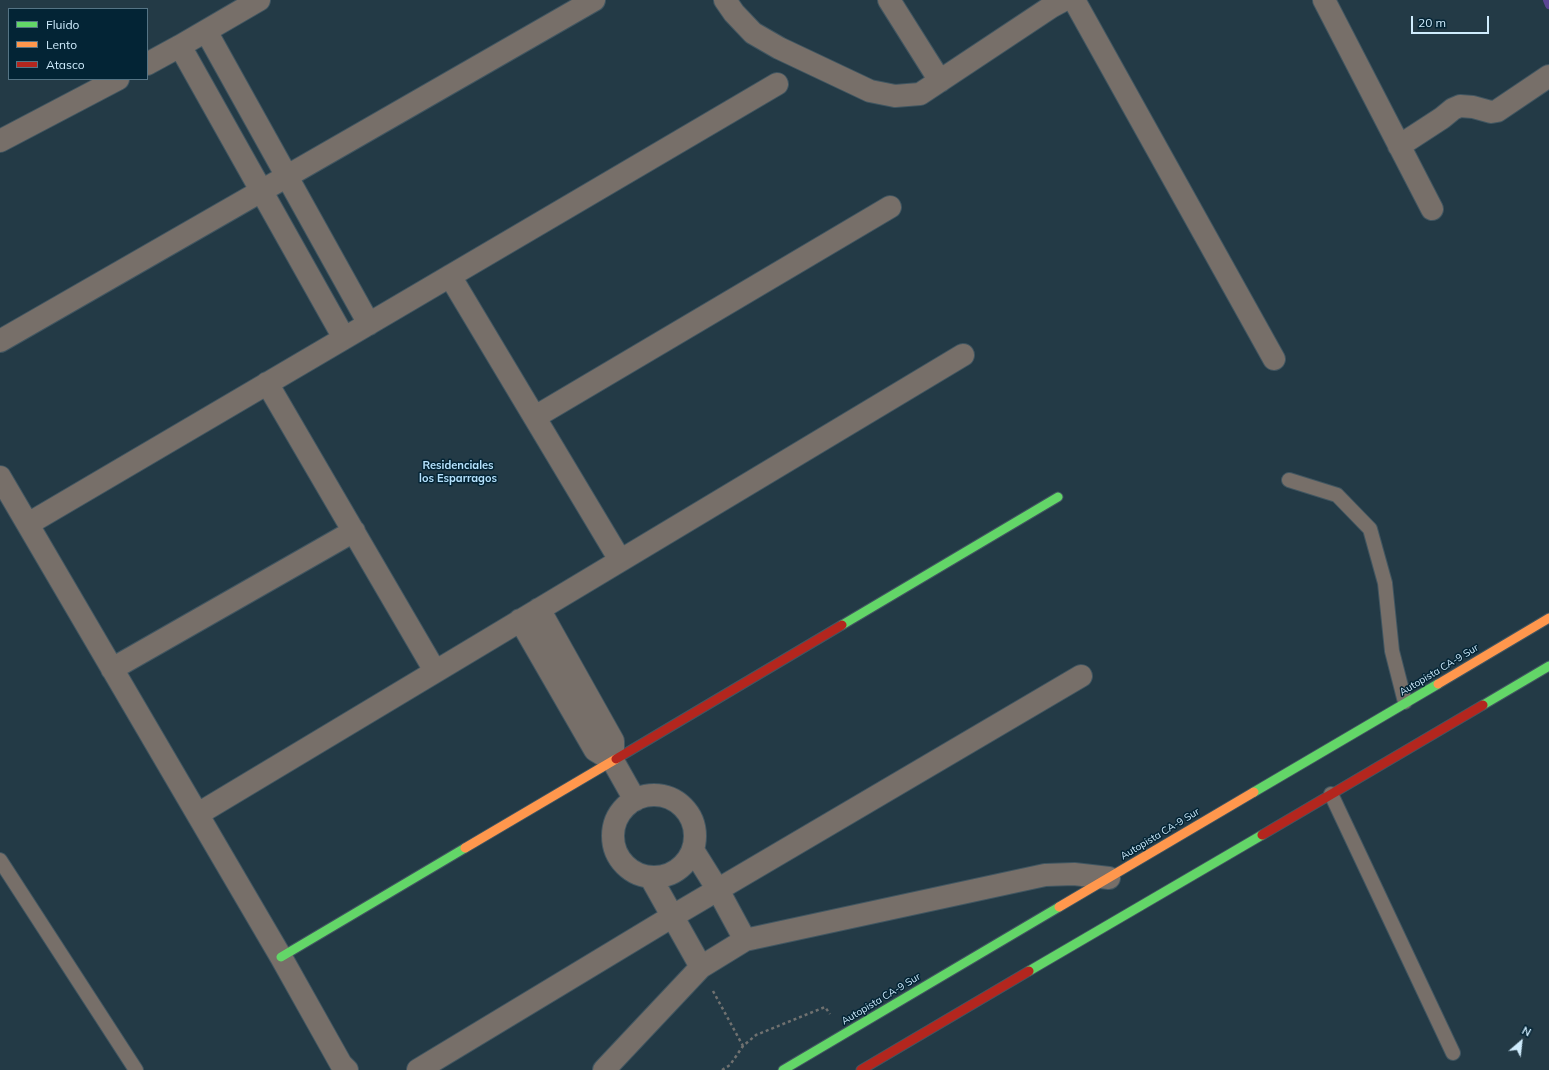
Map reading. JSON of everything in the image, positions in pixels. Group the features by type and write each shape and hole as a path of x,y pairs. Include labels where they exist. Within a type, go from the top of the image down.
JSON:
{"main road":[{"path":"282,957 1058,497"},
{"name":"Autopista CA-9 Sur","path":"782,1070 1549,618"},
{"path":"860,1070 1549,666"}],"street":[{"path":"148,63 258,0"},
{"path":"0,341 594,0"},
{"path":"725,0 734,13 753,33 779,48 870,91 895,96 920,94 1054,2"},
{"path":"889,0 940,81"},
{"path":"1074,0 1274,359"},
{"path":"1324,0 1432,209"},
{"path":"206,31 369,324"},
{"path":"180,46 344,338"},
{"path":"1399,146 1442,118 1453,109 1460,106 1473,107 1492,112 1497,111 1549,76"},
{"path":"0,141 116,80"},
{"path":"28,524 778,84"},
{"path":"535,417 890,207"},
{"path":"450,276 620,560"},
{"path":"198,814 963,354"},
{"path":"267,383 435,671"},
{"path":"0,477 282,957 341,1064 347,1070"},
{"path":"112,670 354,531"},
{"path":"539,609 613,741 613,761"},
{"path":"520,620 595,750 613,761 635,800"},
{"path":"418,1070 673,916 1081,676"},
{"path":"648,795 662,796 675,801 686,810 692,822 695,836 693,850 684,865 669,875 651,878 636,874 624,864 615,852 612,837 615,822 623,809 635,800 648,795"},
{"path":"693,850 718,890 745,940"},
{"path":"604,1070 701,967 745,940 1045,875 1074,874 1109,878"},
{"path":"651,878 701,967"}],"lane":[{"path":"1289,480 1337,495 1370,529 1385,583 1392,651 1405,702"},
{"path":"1331,794 1453,1053"},
{"path":"0,860 136,1070"}],"path":[{"path":"701,967 744,1046"},
{"path":"722,1070 730,1065 744,1046 756,1036 825,1007 844,1034"}],"waterway":[{"path":"1547,0 1549,5"}],"traffic: fast":[{"path":"842,625 1058,497"},
{"path":"1483,705 1549,666"},
{"path":"1254,792 1438,684"},
{"path":"1029,971 1262,835"},
{"path":"281,957 465,848"},
{"path":"783,1070 1059,907"}],"traffic: slow":[{"path":"1438,684 1549,618"},
{"path":"465,848 616,759"},
{"path":"1059,907 1254,792"}],"traffic: jam":[{"path":"616,759 842,625"},
{"path":"1262,835 1483,705"},
{"path":"861,1070 1029,971"}],"district":[{"name":"Residenciales los Esparragos","path":"458,472"}]}
